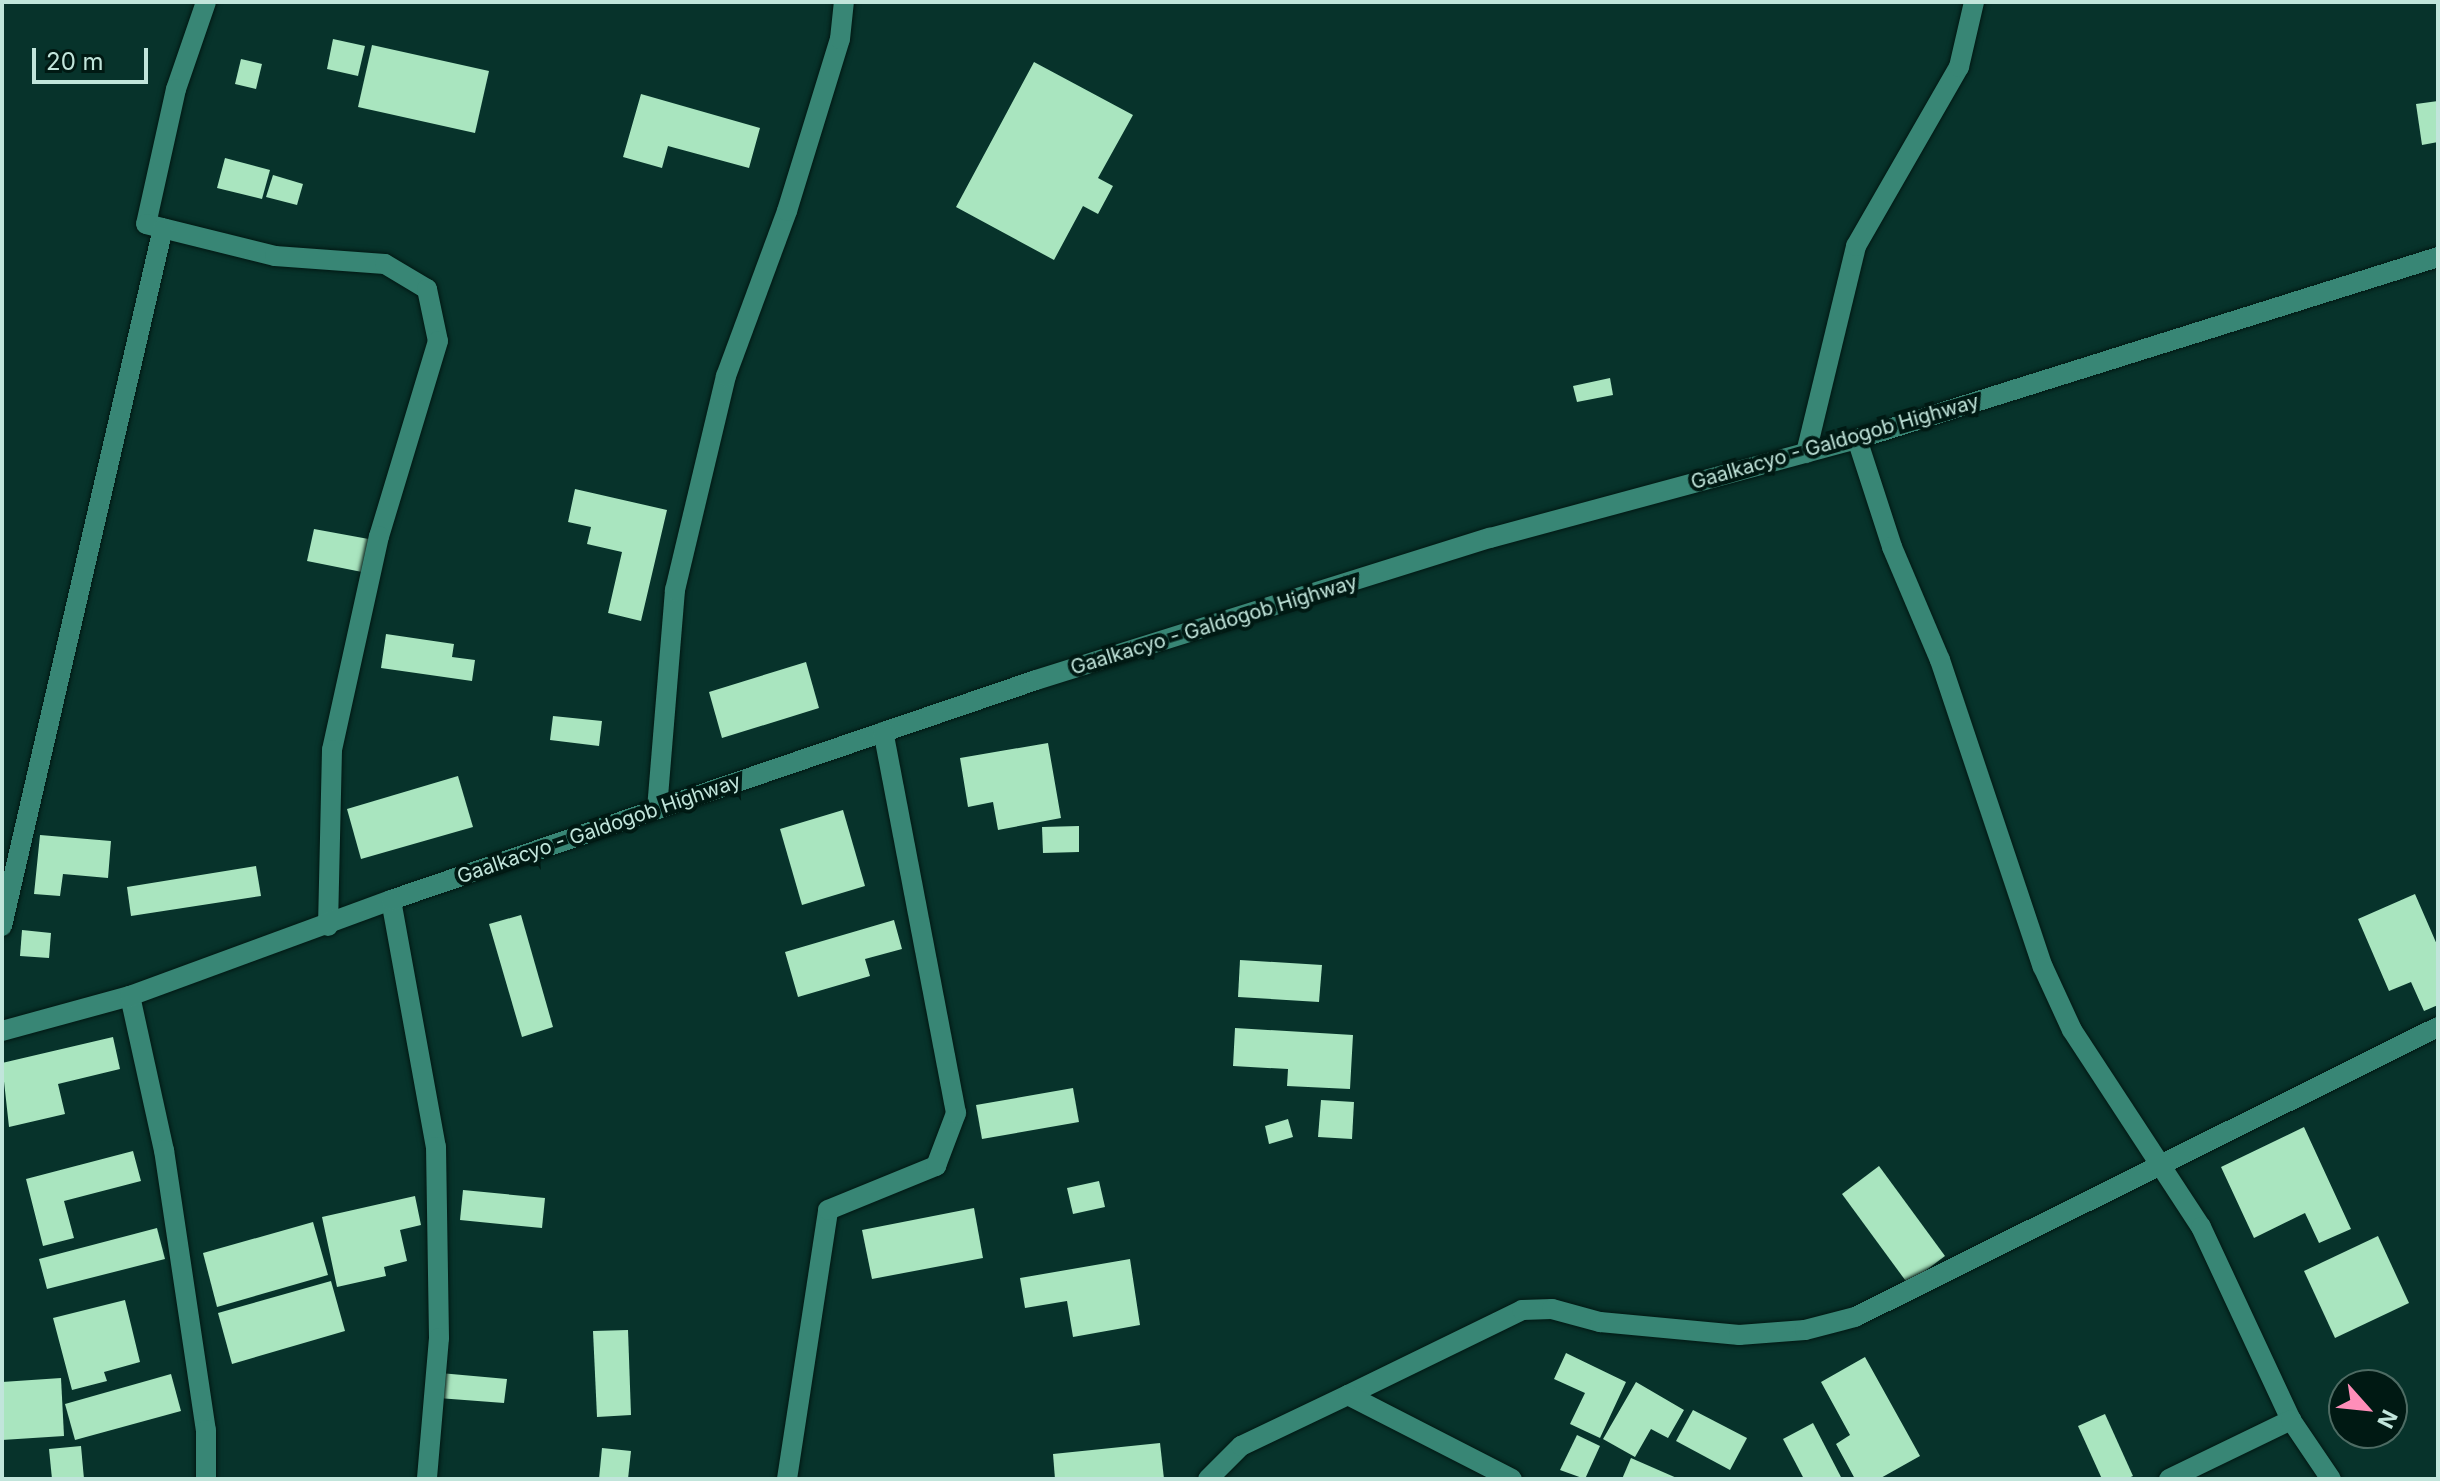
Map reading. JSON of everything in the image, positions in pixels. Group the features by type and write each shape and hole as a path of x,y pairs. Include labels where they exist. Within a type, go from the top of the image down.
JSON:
{"street":[{"path":"206,2 176,89 146,224 275,256 385,264 427,289 438,341 379,536 332,750 328,926"},
{"path":"657,809 675,590 726,376 787,211 840,39 844,2"},
{"path":"1806,453 1856,246 1959,67 1974,2"},
{"path":"2,926 163,228"},
{"name":"Gaalkacyo - Galdogob Highway","path":"2,1031 130,996 328,926 391,900 883,732 1490,538 1857,439 2438,257"},
{"path":"1857,439 1892,547 1940,660 2043,967 2072,1030 2156,1165 2201,1227 2230,1282 2291,1420 2331,1479"},
{"path":"787,1479 828,1210 936,1166 956,1113 883,732"},
{"path":"391,900 436,1147 439,1338 427,1479"},
{"path":"130,996 164,1150 206,1430 206,1479"},
{"path":"1208,1479 1241,1446 1522,1310 1552,1309 1600,1322 1739,1335 1805,1330 1855,1317 2438,1027"},
{"path":"1348,1395 1512,1479"},
{"path":"2169,1479 2291,1420"}],"building":[{"path":"333,39 365,46 358,76 327,69"},
{"path":"372,45 489,71 475,133 358,107"},
{"path":"241,59 262,64 256,89 235,84"},
{"path":"1034,62 1133,115 1098,178 1113,186 1098,214 1083,206 1054,260 956,207"},
{"path":"641,94 760,128 749,168 668,146 662,168 623,157"},
{"path":"2438,101 2438,142 2422,145 2416,104"},
{"path":"225,158 270,170 262,199 217,188"},
{"path":"273,175 303,184 297,205 266,197"},
{"path":"1610,378 1613,395 1577,402 1573,386"},
{"path":"575,489 667,510 641,621 608,613 622,552 587,544 591,527 568,522"},
{"path":"314,529 374,540 367,573 307,561"},
{"path":"386,634 454,644 452,657 475,660 472,681 381,668"},
{"path":"806,662 819,708 722,738 709,692"},
{"path":"553,716 602,721 599,746 550,740"},
{"path":"1048,743 1061,818 998,830 993,802 968,807 960,758"},
{"path":"458,776 473,827 361,859 347,809"},
{"path":"843,810 865,886 802,905 780,829"},
{"path":"1079,826 1079,852 1043,853 1042,827"},
{"path":"40,835 111,841 108,878 63,874 60,896 34,894"},
{"path":"256,866 261,896 131,916 127,887"},
{"path":"2415,894 2438,947 2438,1005 2424,1011 2411,982 2389,991 2358,919"},
{"path":"521,915 553,1027 522,1037 489,924"},
{"path":"894,920 902,949 865,959 870,976 798,997 785,952"},
{"path":"22,930 51,933 49,958 20,956"},
{"path":"1240,960 1322,965 1319,1002 1238,997"},
{"path":"1235,1028 1353,1035 1350,1089 1287,1086 1288,1069 1233,1066"},
{"path":"113,1037 120,1069 58,1084 65,1114 9,1127 2,1063"},
{"path":"1073,1088 1079,1122 982,1139 976,1105"},
{"path":"1321,1100 1354,1102 1352,1139 1318,1137"},
{"path":"1288,1119 1293,1137 1269,1144 1265,1126"},
{"path":"2304,1127 2351,1229 2319,1243 2305,1213 2254,1238 2221,1167"},
{"path":"133,1151 141,1181 64,1201 74,1238 43,1246 26,1179"},
{"path":"1879,1166 1945,1256 1908,1284 1842,1194"},
{"path":"1099,1181 1105,1207 1073,1214 1067,1188"},
{"path":"463,1190 545,1198 542,1228 460,1220"},
{"path":"415,1196 421,1225 400,1230 407,1261 384,1267 386,1276 337,1287 322,1217"},
{"path":"974,1208 983,1258 872,1279 862,1230"},
{"path":"313,1222 328,1275 217,1307 203,1253"},
{"path":"157,1228 165,1259 47,1289 39,1259"},
{"path":"2378,1236 2409,1303 2335,1338 2304,1271"},
{"path":"1130,1259 1140,1325 1073,1337 1067,1301 1025,1308 1020,1278"},
{"path":"331,1281 345,1331 232,1364 218,1313"},
{"path":"125,1300 140,1362 104,1372 107,1381 72,1390 53,1318"},
{"path":"628,1330 631,1415 597,1417 593,1331"},
{"path":"1566,1353 1626,1382 1600,1438 1570,1424 1585,1393 1554,1379"},
{"path":"1865,1357 1920,1456 1879,1479 1855,1479 1836,1444 1850,1435 1821,1382"},
{"path":"440,1373 507,1379 504,1403 438,1398"},
{"path":"171,1374 181,1411 75,1440 65,1404"},
{"path":"61,1378 64,1436 2,1440 2,1382"},
{"path":"1636,1382 1684,1410 1668,1438 1651,1429 1635,1457 1603,1439"},
{"path":"1693,1410 1747,1438 1730,1470 1676,1441"},
{"path":"2105,1414 2133,1476 2126,1479 2102,1479 2078,1426"},
{"path":"1813,1423 1842,1479 1804,1479 1783,1439"},
{"path":"1577,1435 1600,1446 1585,1479 1560,1470"},
{"path":"1160,1443 1164,1479 1055,1479 1053,1454"},
{"path":"81,1446 84,1479 52,1479 49,1449"},
{"path":"602,1448 631,1451 628,1479 599,1479"},
{"path":"1631,1458 1679,1479 1622,1479"}]}
